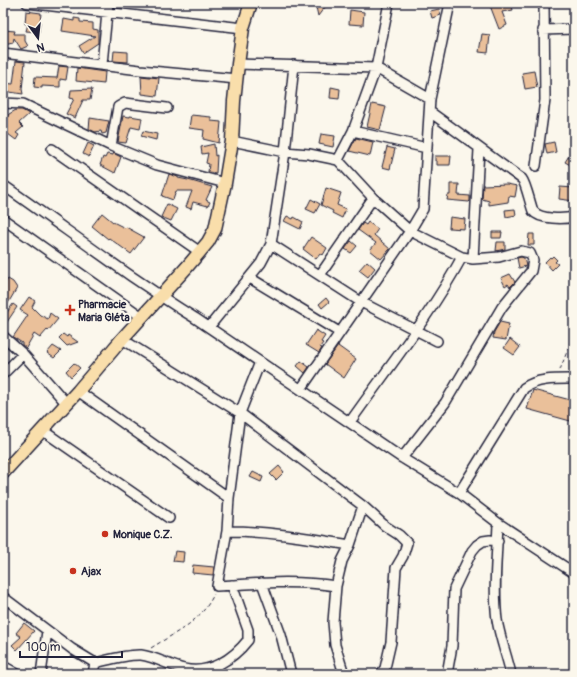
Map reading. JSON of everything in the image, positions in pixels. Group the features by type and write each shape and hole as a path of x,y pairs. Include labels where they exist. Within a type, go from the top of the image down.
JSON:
{"main road":[{"path":"3,473 67,404 208,242 214,229 225,183 232,141 238,64 243,28 250,3"}],"street":[{"path":"27,3 107,8 243,28"},
{"path":"338,160 353,131 376,68 389,3"},
{"path":"301,389 423,210 430,99 450,3"},
{"path":"536,166 545,100 543,30 544,3"},
{"path":"102,64 107,8"},
{"path":"543,30 574,29"},
{"path":"3,53 102,64 140,70 237,79"},
{"path":"238,64 376,68 430,99"},
{"path":"209,327 250,278 261,263 271,244 285,152 294,65"},
{"path":"3,103 23,104 111,146 157,165 225,183"},
{"path":"111,146 118,107 125,103 167,108"},
{"path":"430,112 522,179 525,183 525,188 533,211 536,214 554,218 574,217"},
{"path":"353,131 427,148"},
{"path":"232,141 285,152 309,154 338,160 373,198 410,231 462,257 472,259 499,257 521,251 530,253 533,260 531,271 502,307 445,404 402,458"},
{"path":"52,149 200,252"},
{"path":"472,259 479,149"},
{"path":"3,185 161,296 402,458 459,494 498,523 574,573"},
{"path":"320,275 373,198"},
{"path":"3,219 142,317"},
{"path":"271,244 361,302 437,340"},
{"path":"350,422 416,330 449,281 462,257"},
{"path":"250,278 339,332"},
{"path":"3,336 24,354 67,404"},
{"path":"122,339 240,413 362,506 407,543 403,556 396,568 391,642 385,668 381,674"},
{"path":"3,374 24,354"},
{"path":"260,362 240,413 229,498 227,531 217,586 262,583 316,583 336,586"},
{"path":"459,494 524,388 536,382 557,379 574,379"},
{"path":"78,391 229,498"},
{"path":"42,430 169,518"},
{"path":"344,674 335,645 333,622 336,586 342,561 350,545 362,506"},
{"path":"498,523 496,609 499,632 511,674"},
{"path":"227,531 254,531 282,534 350,545"},
{"path":"447,674 452,646 454,589 472,551 477,544 490,540 498,541"},
{"path":"262,583 281,635 291,674"},
{"path":"3,597 72,649 96,663 114,658 139,655 160,660 183,669 191,670 205,669 216,666 234,655 248,640 232,585"},
{"path":"42,674 47,631"},
{"path":"93,674 96,663"},
{"path":"3,666 17,674"}],"path":[{"path":"557,379 574,333"},
{"path":"139,655 189,625 207,608 217,586"}],"building":[{"path":"319,3 325,3 326,5 318,16 316,7 320,7"},
{"path":"489,3 511,3 513,10 502,12 507,25 499,29"},
{"path":"439,9 441,15 432,18 430,11"},
{"path":"350,10 364,12 363,25 349,24"},
{"path":"26,11 41,13 39,32 26,31 28,24 25,24"},
{"path":"74,18 80,19 80,22 93,23 93,29 98,30 98,43 83,53 79,46 95,36 62,31 64,19 74,21"},
{"path":"4,30 15,31 14,34 25,34 25,41 28,46 21,49 14,38 13,43 4,45"},
{"path":"482,34 490,35 488,53 479,52"},
{"path":"114,51 128,52 128,62 113,61"},
{"path":"16,61 25,62 22,89 23,94 3,91 3,83 13,84"},
{"path":"59,66 68,67 66,80 60,79 60,87 34,87 35,77 57,78"},
{"path":"77,68 105,72 104,84 76,81"},
{"path":"534,71 537,87 525,89 522,73"},
{"path":"141,76 159,78 157,96 142,94"},
{"path":"331,87 340,89 339,99 330,98"},
{"path":"92,89 90,100 83,100 75,118 66,114 74,99 70,98 71,90"},
{"path":"372,104 386,107 380,130 367,127"},
{"path":"16,110 22,110 29,114 19,123 23,127 16,133 19,135 16,140 4,131 7,125 3,122 9,114"},
{"path":"191,115 211,117 211,121 221,122 219,143 203,139 204,130 189,128"},
{"path":"123,116 142,118 140,129 131,127 126,143 118,142"},
{"path":"90,118 109,121 106,133 102,134 101,131 95,132 89,129"},
{"path":"143,131 157,134 156,140 141,136"},
{"path":"321,134 335,136 333,147 319,144"},
{"path":"356,138 373,142 370,156 349,151"},
{"path":"554,142 556,152 547,154 545,144"},
{"path":"88,143 94,146 89,157 83,154"},
{"path":"214,144 215,156 217,155 216,173 208,172 209,164 206,163 208,153 202,154 201,147"},
{"path":"387,147 395,149 390,169 382,167"},
{"path":"113,153 121,157 115,173 100,165 103,157 105,158 107,154 113,155"},
{"path":"570,154 574,157 574,167 565,162"},
{"path":"435,156 451,156 450,165 437,165"},
{"path":"169,174 178,178 212,187 206,200 210,202 208,206 193,202 191,209 186,207 192,191 176,191 173,200 162,196"},
{"path":"450,184 459,184 458,195 470,196 470,201 447,200 448,195 450,195"},
{"path":"507,184 517,186 515,197 509,196 508,202 489,205 489,201 482,199 483,185"},
{"path":"560,187 574,188 574,201 559,199"},
{"path":"326,188 341,193 337,205 346,209 342,218 332,213 333,211 321,205"},
{"path":"311,199 320,204 315,213 306,209"},
{"path":"167,204 177,209 171,221 161,217"},
{"path":"515,209 516,215 506,217 505,210"},
{"path":"102,213 113,222 144,237 131,254 109,238 108,239 92,226"},
{"path":"287,216 293,219 294,217 303,222 300,229 284,221"},
{"path":"450,217 465,219 464,229 449,228"},
{"path":"368,222 378,229 374,235 390,249 381,259 370,250 376,243 358,230 363,223 366,225"},
{"path":"492,232 502,232 501,238 492,238"},
{"path":"529,234 534,234 534,245 528,245"},
{"path":"311,237 327,248 323,255 320,254 316,259 303,249"},
{"path":"351,241 357,246 351,253 345,249"},
{"path":"497,242 505,242 505,249 496,251"},
{"path":"553,256 557,260 555,262 558,264 552,270 545,262"},
{"path":"517,258 524,258 526,266 519,268"},
{"path":"367,261 375,268 368,277 359,270"},
{"path":"510,274 515,282 510,287 508,284 505,286 501,278"},
{"path":"8,279 13,282 17,288 7,305 3,302 3,286"},
{"path":"29,297 35,301 32,307 40,315 48,319 50,313 58,319 40,338 34,334 26,348 22,345 22,343 13,337 28,315 20,310"},
{"path":"326,298 329,302 322,308 319,304"},
{"path":"13,304 17,307 3,328 3,318"},
{"path":"500,322 509,324 506,340 493,338 494,332"},
{"path":"316,330 325,336 321,342 323,343 320,347 322,348 319,353 306,345"},
{"path":"63,334 67,337 68,335 78,342 67,346 59,338"},
{"path":"510,339 520,347 514,355 504,348"},
{"path":"53,346 61,351 54,358 47,353"},
{"path":"338,346 356,359 344,378 325,364"},
{"path":"301,361 309,367 305,373 297,366"},
{"path":"74,363 80,368 71,377 66,371"},
{"path":"533,390 574,401 574,422 527,409"},
{"path":"279,466 284,472 276,480 270,474"},
{"path":"253,472 263,477 261,482 250,477"},
{"path":"175,551 184,552 183,562 173,561"},
{"path":"193,565 214,567 213,575 192,573"},
{"path":"24,623 34,631 17,650 12,645 21,637 16,633"}],"place":[{"name":"Pharmacie Maria Gléta","path":"70,310"},
{"name":"Monique C.Z.","path":"105,534"},
{"name":"Ajax","path":"73,571"}]}
